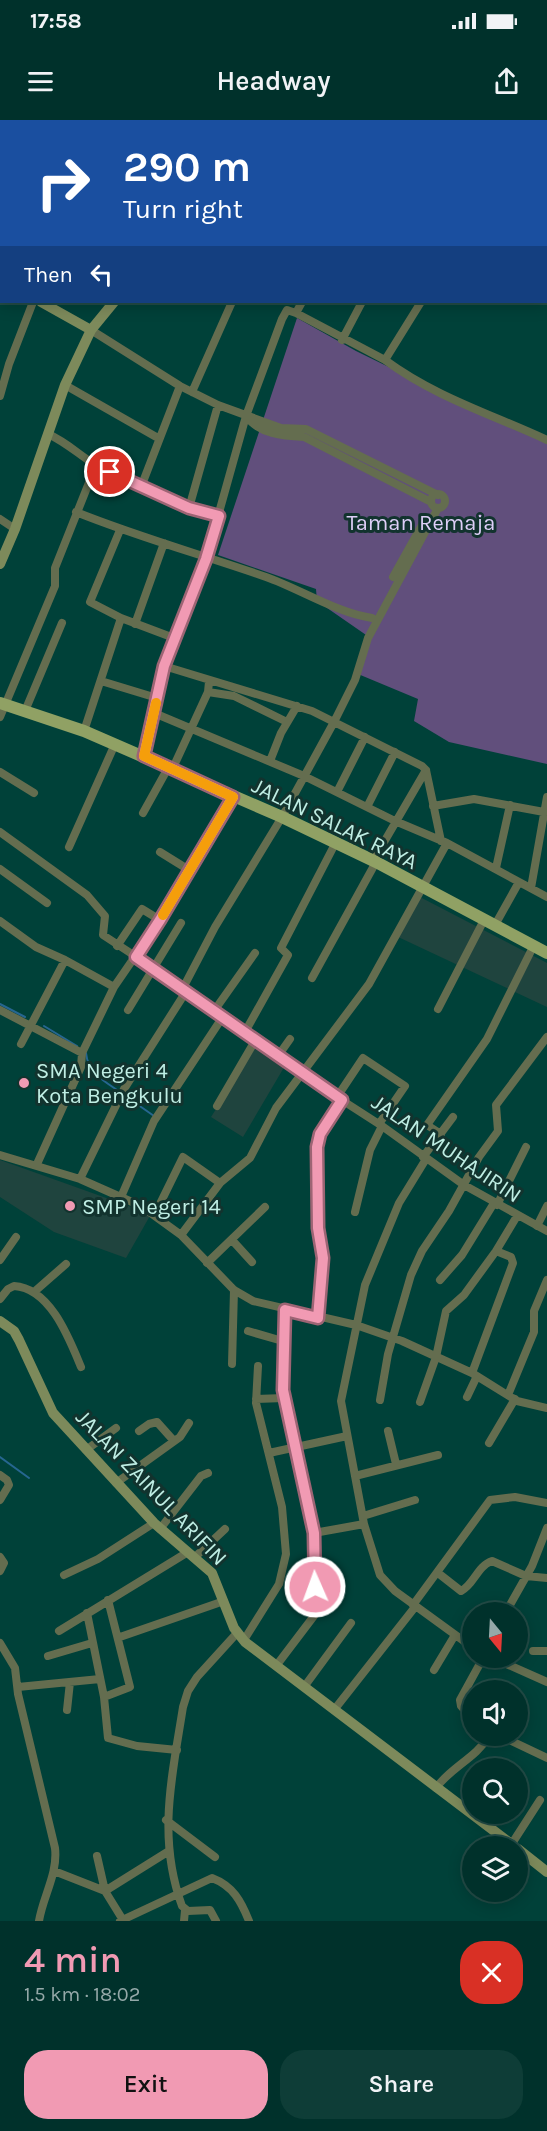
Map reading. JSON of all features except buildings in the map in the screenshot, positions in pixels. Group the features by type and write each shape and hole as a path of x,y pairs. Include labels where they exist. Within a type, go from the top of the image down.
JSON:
{"main road":[{"name":"JALAN SALAK RAYA","path":"2,703 84,731 282,817 336,842 547,953"}],"street":[{"path":"0,396 33,303"},
{"path":"43,303 91,330 180,386 218,405 280,428 306,429 438,495 445,502 434,505 304,437 280,436 252,424 246,416"},
{"path":"0,564 15,529 65,385 91,330 113,303"},
{"path":"192,392 232,303"},
{"path":"296,314 302,303"},
{"path":"342,340 361,303"},
{"path":"385,360 420,303"},
{"path":"144,756 164,666 206,559 246,416 287,310 385,360 410,378 449,400 470,409 487,412 547,440"},
{"path":"65,385 158,438"},
{"path":"141,487 180,386"},
{"path":"189,508 218,405"},
{"path":"48,434 72,446 96,465 141,487 189,508 219,516"},
{"path":"0,717 2,703 55,586 53,574 96,465"},
{"path":"80,1179 124,1089 185,989 215,927 282,817 334,722 355,680 368,638 438,495"},
{"path":"368,638 367,633 372,618 434,505"},
{"path":"76,512 120,530 264,576 353,613 372,618"},
{"path":"0,519 15,529"},
{"path":"120,530 91,598 91,604 135,624 174,638"},
{"path":"135,624 164,543"},
{"path":"84,731 121,618"},
{"path":"25,711 62,623"},
{"path":"164,666 209,682 297,706 365,737 426,770 433,806 444,842 422,888 369,984 276,1108 252,1154 220,1183 182,1235"},
{"path":"101,681 157,698"},
{"path":"143,813 192,731 208,692 209,682"},
{"path":"208,692 234,696 287,722"},
{"path":"270,761 287,722 297,706"},
{"path":"154,713 192,731 304,776 395,821 444,842 547,897"},
{"path":"337,792 365,737"},
{"path":"69,847 115,744"},
{"path":"367,807 395,752"},
{"path":"312,978 395,821 426,770"},
{"path":"0,772 34,793"},
{"path":"37,1164 81,1067 83,1050 114,987 160,920 233,797"},
{"path":"531,888 547,797"},
{"path":"433,806 474,799 545,809"},
{"path":"496,868 510,805"},
{"path":"0,832 87,895 105,916 104,935 117,946 142,909 160,920"},
{"path":"245,1032 288,955 281,948 336,842"},
{"path":"159,852 189,870"},
{"path":"0,869 47,903"},
{"path":"438,1010 489,922 519,882"},
{"path":"0,921 36,947 114,987"},
{"path":"128,1010 181,923"},
{"path":"441,1134 428,1125 487,1039 534,945"},
{"name":"JALAN MUHAJIRIN","path":"117,946 185,989 222,1018 339,1099 381,1125 464,1185 547,1231"},
{"path":"214,1011 255,952"},
{"path":"21,1044 65,960"},
{"path":"0,1010 83,1050"},
{"path":"121,1197 156,1117 222,1018"},
{"path":"380,1400 393,1338 411,1275 422,1251 479,1157 498,1131 496,1105 547,1037"},
{"path":"278,1056 290,1039"},
{"path":"217,1106 256,1040"},
{"path":"318,1318 321,1248 317,1147 320,1134 363,1058 405,1086 381,1125 370,1150 355,1212"},
{"path":"453,1117 424,1158 399,1203 364,1285 340,1401 363,1520 380,1575 414,1606 462,1640"},
{"path":"440,1280 462,1255 495,1204 526,1147"},
{"path":"0,1155 37,1164 80,1179 155,1214 182,1235 234,1290 253,1301 318,1318 356,1325 393,1338 474,1375 529,1405 547,1408"},
{"path":"155,1214 183,1156 220,1183"},
{"path":"537,1226 547,1206"},
{"path":"207,1263 265,1207"},
{"path":"420,1402 436,1357 446,1311 464,1295 496,1251 517,1216"},
{"path":"0,1260 16,1237"},
{"path":"232,1240 252,1262"},
{"path":"466,1398 513,1263 511,1257 496,1251"},
{"path":"34,1292 66,1264"},
{"path":"489,1443 512,1397 534,1332 534,1311 547,1280"},
{"path":"0,1299 8,1289 14,1286 34,1292 61,1321 81,1366"},
{"path":"232,1364 234,1290"},
{"path":"276,1666 320,1608 314,1579 314,1533 297,1447 284,1398 285,1310"},
{"name":"JALAN ZAINUL ARIFIN","path":"0,1321 14,1331 53,1413 157,1526 212,1572 241,1636 276,1666 436,1788 462,1805"},
{"path":"248,1331 285,1341"},
{"path":"184,1921 185,1910 177,1894 166,1820 188,1691 241,1636 279,1584 285,1566 285,1528 256,1399 258,1366"},
{"path":"256,1399 284,1398"},
{"path":"139,1431 157,1422 174,1441"},
{"path":"116,1483 174,1441 189,1423"},
{"path":"86,1450 116,1428"},
{"path":"388,1431 396,1464"},
{"path":"269,1453 347,1436"},
{"path":"355,1476 438,1455"},
{"path":"64,1575 157,1526 201,1476 208,1473"},
{"path":"0,1475 7,1480 9,1485 0,1500"},
{"path":"334,1710 414,1606 490,1500 515,1497 547,1503"},
{"path":"314,1533 363,1520 415,1500"},
{"path":"512,1602 526,1576 547,1527"},
{"path":"59,1631 108,1600 191,1554 225,1529"},
{"path":"0,1557 4,1563 0,1571"},
{"path":"438,1573 461,1592 489,1562 499,1563 526,1576 547,1578"},
{"path":"104,1697 130,1687 120,1638 108,1600"},
{"path":"120,1638 224,1600"},
{"path":"87,1613 104,1697 108,1738 137,1746 177,1750"},
{"path":"304,1687 351,1623"},
{"path":"434,1670 455,1635"},
{"path":"0,1643 10,1655 15,1668 55,1848 54,1871 41,1905 39,1921"},
{"path":"48,1656 92,1643"},
{"path":"533,1651 547,1651"},
{"path":"516,1668 547,1682"},
{"path":"18,1687 100,1679"},
{"path":"67,1710 70,1682"},
{"path":"436,1788 451,1772 483,1746"},
{"path":"522,1746 547,1758"},
{"path":"520,1836 540,1800"},
{"path":"166,1820 215,1857"},
{"name":"JALAN ZAINUL ARIFIN","path":"488,1824 502,1836"},
{"path":"105,1891 169,1851"},
{"path":"97,1856 105,1891 122,1921 138,1918 206,1879 220,1881 230,1887 238,1897 249,1921"},
{"name":"JALAN ZAINUL ARIFIN","path":"528,1858 547,1872"},
{"path":"54,1871 105,1891"},
{"path":"185,1910 210,1910 216,1921"}],"shaded area":[{"path":"418,896 547,963 547,1007 396,936"},
{"path":"258,1043 286,1064 243,1137 211,1117"},
{"name":"SMP Negeri 14","path":"0,1160 151,1214 126,1258 54,1232 0,1197"}],"green space":[{"name":"Taman Remaja","path":"297,318 356,351 493,418 547,436 547,764 449,742 414,721 418,699 358,674 369,637 317,601 316,589 218,555"}],"waterway":[{"path":"0,1004 25,1017"},
{"path":"44,1026 77,1046"},
{"path":"86,1053 93,1071 120,1092"},
{"path":"124,1095 154,1116"},
{"path":"0,1457 29,1478"}],"slow traffic":[{"path":"156,703 144,756 233,797 163,915"}],"place":[{"name":"SMA Negeri 4 Kota Bengkulu","path":"24,1083"},
{"name":"SMP Negeri 14","path":"70,1206"}],"route":[{"path":"110,472 189,508 219,516 206,559 164,666 144,756 233,797 136,957 342,1100 320,1134 316,1156 319,1172 319,1244 323,1258 318,1318 285,1310 283,1390 314,1533 315,1587"}]}
